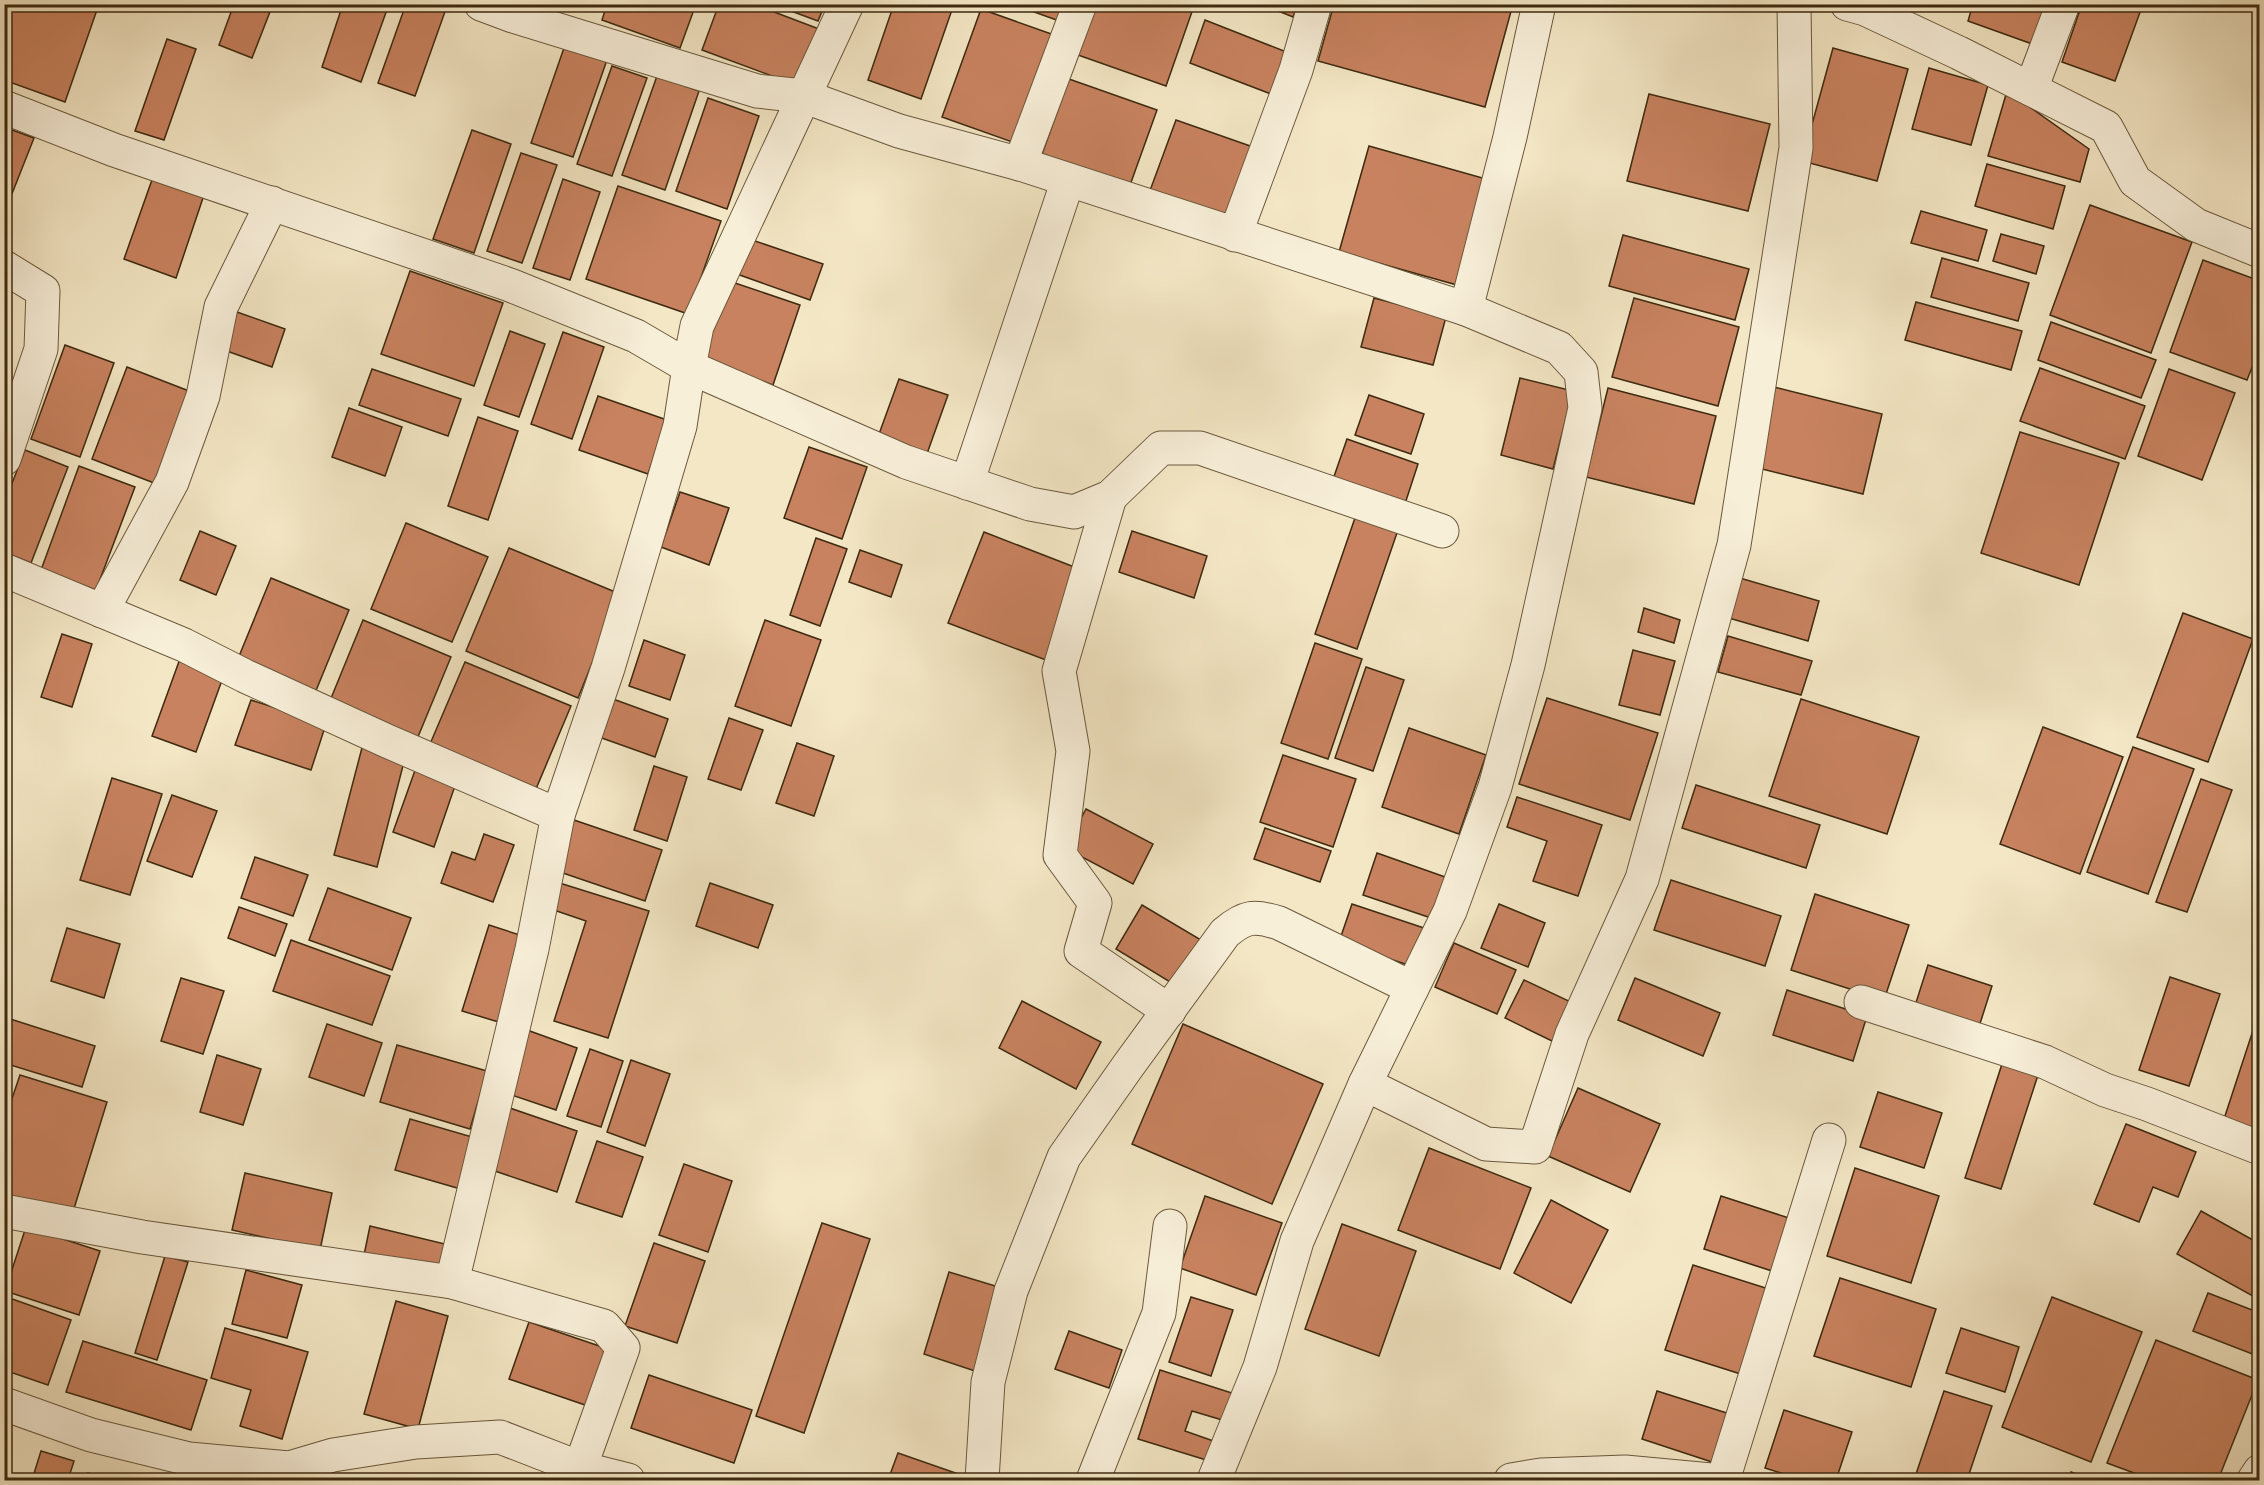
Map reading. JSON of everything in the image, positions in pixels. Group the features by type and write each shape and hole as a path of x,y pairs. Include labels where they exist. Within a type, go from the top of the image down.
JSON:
{"street":[{"path":"481,4 513,16 757,91 803,96 899,131 1020,164 1466,309 1559,348 1581,372 1585,408 1528,665 1495,787 1450,911 1365,1084 1297,1241 1260,1366 1214,1480"},
{"path":"452,1282 532,948 558,815 608,668 680,426 697,326 847,4"},
{"path":"1020,164 1080,4"},
{"path":"1235,235 1296,70 1315,4"},
{"path":"1466,309 1510,137 1539,4"},
{"path":"1365,1084 1486,1144 1535,1147 1572,1034 1642,879 1734,545 1796,148 1794,4"},
{"path":"1847,4 1865,9 2106,127 2135,181 2196,225 2259,251"},
{"path":"2031,89 2063,4"},
{"path":"4,107 114,150 510,285 636,336 689,367 906,462 1030,504 1074,512 1110,497 1161,448 1200,448 1442,531"},
{"path":"967,483 1068,180"},
{"path":"102,611 172,482 203,396 221,306 272,203"},
{"path":"4,267 43,291 41,349 4,459"},
{"path":"1110,497 1059,671 1073,751 1060,855 1095,903 1081,951 1169,1011"},
{"path":"4,570 184,645 245,676 387,741 558,815"},
{"path":"982,1480 988,1382 1011,1291 1064,1157 1225,933 1239,921 1259,917 1279,922 1412,988"},
{"path":"1861,1002 2045,1062 2105,1090 2259,1148"},
{"path":"1723,1480 1829,1140"},
{"path":"4,1211 142,1237 452,1282 604,1326 623,1348 580,1468"},
{"path":"1093,1480 1159,1312 1170,1226"},
{"path":"4,1404 91,1435 172,1468 189,1459 290,1468 339,1468 416,1442 500,1437 580,1468 627,1480"},
{"path":"2254,1480 2259,1471"},
{"path":"1511,1480 1541,1475 1625,1472 1711,1480"}],"building":[{"path":"6,4 99,4 65,102 4,80"},
{"path":"234,4 273,4 252,58 219,45"},
{"path":"309,4 331,4 329,11"},
{"path":"343,4 389,4 361,82 322,67"},
{"path":"406,4 447,6 415,96 378,83"},
{"path":"607,4 696,4 680,48 602,20"},
{"path":"719,4 753,4 819,29 799,86 702,50"},
{"path":"772,4 825,4 818,21"},
{"path":"894,4 954,4 921,99 868,80"},
{"path":"1012,4 1072,4 1065,23"},
{"path":"1096,4 1188,4 1194,6 1166,86 1078,55"},
{"path":"1261,4 1298,4 1293,17"},
{"path":"1334,4 1513,4 1485,107 1318,61"},
{"path":"1973,4 2049,4 2035,45 1968,21"},
{"path":"2082,4 2143,4 2115,81 2062,62"},
{"path":"981,9 1057,36 1018,144 942,117"},
{"path":"1205,20 1294,55 1279,97 1190,63"},
{"path":"167,39 196,49 164,140 135,131"},
{"path":"565,45 607,60 573,157 531,143"},
{"path":"1833,48 1908,69 1877,181 1802,161"},
{"path":"612,66 647,78 612,176 577,164"},
{"path":"1929,68 1988,85 1971,145 1912,129"},
{"path":"657,76 699,91 665,190 622,175"},
{"path":"1069,79 1157,110 1129,188 1041,157"},
{"path":"2007,91 2089,149 2080,182 1988,156"},
{"path":"1649,94 1770,124 1748,211 1627,181"},
{"path":"708,98 759,116 727,209 676,191"},
{"path":"1176,120 1256,148 1229,225 1148,196"},
{"path":"4,127 34,138 4,214"},
{"path":"472,130 511,144 474,253 433,239"},
{"path":"1369,146 1486,179 1457,285 1339,252"},
{"path":"521,153 557,165 522,263 487,251"},
{"path":"1987,164 2065,186 2053,229 1975,206"},
{"path":"153,177 204,195 176,278 124,259"},
{"path":"563,179 600,192 570,280 533,268"},
{"path":"618,186 721,221 688,314 586,279"},
{"path":"2090,205 2192,242 2151,353 2050,315"},
{"path":"1921,211 1987,230 1978,261 1911,243"},
{"path":"2001,234 2044,246 2036,274 1993,261"},
{"path":"1623,235 1749,269 1735,320 1609,286"},
{"path":"746,238 823,264 810,300 734,273"},
{"path":"1942,258 2029,283 2018,321 1931,297"},
{"path":"2203,260 2260,281 2260,347 2247,380 2170,352"},
{"path":"410,271 503,303 474,386 381,354"},
{"path":"729,281 800,305 773,385 702,360"},
{"path":"1374,298 1446,317 1433,365 1361,347"},
{"path":"1634,298 1739,327 1718,406 1612,377"},
{"path":"1916,302 2022,331 2011,370 1905,340"},
{"path":"237,312 285,329 272,367 224,350"},
{"path":"2051,322 2156,360 2141,398 2038,360"},
{"path":"510,331 545,344 519,417 484,405"},
{"path":"563,332 604,347 572,439 531,424"},
{"path":"65,345 114,363 80,457 31,439"},
{"path":"127,367 189,391 154,483 92,459"},
{"path":"2040,368 2145,406 2125,459 2020,421"},
{"path":"372,369 461,399 448,436 359,405"},
{"path":"2169,369 2235,393 2202,480 2138,456"},
{"path":"1520,378 1573,391 1553,469 1501,455"},
{"path":"899,379 948,395 924,462 875,445"},
{"path":"1770,386 1882,414 1863,494 1750,466"},
{"path":"1608,388 1716,416 1694,504 1586,477"},
{"path":"1369,395 1424,414 1411,454 1355,435"},
{"path":"598,396 667,420 648,474 579,450"},
{"path":"349,408 402,427 385,476 332,457"},
{"path":"478,417 518,431 488,520 448,506"},
{"path":"2020,432 2119,463 2079,585 1981,553"},
{"path":"1347,439 1418,464 1402,513 1330,488"},
{"path":"809,447 867,467 842,539 784,518"},
{"path":"25,450 68,467 31,563 4,552 4,504"},
{"path":"79,466 135,487 96,590 41,570"},
{"path":"680,492 729,508 709,565 661,547"},
{"path":"1356,515 1398,530 1357,649 1315,634"},
{"path":"406,523 488,557 452,642 371,609"},
{"path":"200,531 236,546 216,595 180,580"},
{"path":"1132,531 1207,556 1194,598 1119,572"},
{"path":"984,532 1082,570 1046,660 948,623"},
{"path":"816,538 847,549 820,626 790,615"},
{"path":"509,548 620,594 578,698 466,651"},
{"path":"860,550 902,565 891,597 849,582"},
{"path":"1733,576 1819,601 1808,641 1722,616"},
{"path":"271,578 349,610 313,698 235,666"},
{"path":"1644,608 1680,620 1674,643 1638,632"},
{"path":"2183,613 2253,639 2208,762 2137,737"},
{"path":"363,620 451,657 415,744 327,708"},
{"path":"765,620 821,640 791,726 735,706"},
{"path":"62,634 92,644 72,707 41,697"},
{"path":"1728,636 1812,661 1801,695 1718,672"},
{"path":"644,640 685,655 670,700 629,686"},
{"path":"1315,643 1362,659 1328,759 1281,743"},
{"path":"1633,650 1675,661 1660,715 1619,705"},
{"path":"181,656 225,672 196,752 152,736"},
{"path":"465,662 571,706 533,796 427,751"},
{"path":"1366,667 1404,680 1373,771 1335,758"},
{"path":"1547,698 1658,733 1630,820 1519,784"},
{"path":"613,699 668,719 655,757 599,737"},
{"path":"1801,699 1919,737 1887,834 1769,796"},
{"path":"251,700 326,724 311,770 235,745"},
{"path":"729,718 763,730 741,790 708,779"},
{"path":"2043,727 2123,757 2080,874 2000,844"},
{"path":"1409,728 1486,755 1459,834 1382,807"},
{"path":"364,740 407,750 377,867 334,855"},
{"path":"797,743 834,756 814,816 776,803"},
{"path":"2133,747 2194,769 2148,894 2087,872"},
{"path":"1283,755 1356,779 1333,847 1260,822"},
{"path":"418,762 458,777 434,847 393,832"},
{"path":"654,766 687,777 667,841 634,830"},
{"path":"112,778 162,794 130,895 80,880"},
{"path":"2201,779 2232,790 2187,912 2156,902"},
{"path":"1696,785 1820,825 1806,868 1682,828"},
{"path":"172,795 217,811 192,877 147,861"},
{"path":"1517,797 1602,825 1578,896 1533,881 1547,841 1507,827"},
{"path":"1086,809 1153,844 1133,884 1065,848"},
{"path":"574,820 662,850 645,901 557,871"},
{"path":"1265,828 1331,851 1320,882 1254,859"},
{"path":"484,834 514,845 493,902 441,883 452,852 475,860"},
{"path":"1377,853 1448,878 1434,919 1363,895"},
{"path":"255,857 308,875 293,916 241,898"},
{"path":"550,880 649,911 608,1038 554,1021 586,921 542,906"},
{"path":"1671,880 1781,916 1765,966 1654,930"},
{"path":"710,883 773,905 758,948 696,926"},
{"path":"328,888 411,918 392,970 309,940"},
{"path":"1815,894 1909,925 1884,1000 1791,970"},
{"path":"1352,904 1424,928 1411,966 1339,942"},
{"path":"1499,904 1545,923 1528,967 1481,948"},
{"path":"1142,905 1201,940 1175,985 1116,949"},
{"path":"239,907 287,924 275,956 228,938"},
{"path":"489,925 529,938 502,1023 462,1011"},
{"path":"67,928 120,944 104,998 51,981"},
{"path":"291,940 390,976 372,1025 273,991"},
{"path":"1454,943 1516,970 1497,1014 1435,987"},
{"path":"1928,965 1992,986 1977,1033 1913,1012"},
{"path":"2170,977 2220,994 2189,1086 2139,1070"},
{"path":"181,978 224,991 203,1054 161,1041"},
{"path":"1635,978 1720,1013 1703,1056 1618,1020"},
{"path":"1524,980 1573,1003 1554,1042 1505,1018"},
{"path":"1787,990 1867,1016 1853,1061 1773,1035"},
{"path":"1022,1001 1101,1042 1076,1089 999,1048"},
{"path":"2260,1009 2260,1131 2224,1119"},
{"path":"4,1017 95,1046 82,1087 4,1063"},
{"path":"327,1024 382,1043 364,1096 309,1077"},
{"path":"1183,1024 1323,1084 1272,1204 1132,1144"},
{"path":"527,1030 577,1048 556,1110 506,1093"},
{"path":"397,1045 487,1071 470,1129 380,1102"},
{"path":"590,1049 623,1061 601,1127 567,1116"},
{"path":"217,1055 261,1069 243,1125 200,1112"},
{"path":"631,1060 670,1074 645,1146 607,1132"},
{"path":"2002,1064 2038,1075 2001,1189 1965,1178"},
{"path":"20,1075 107,1102 72,1215 4,1193 4,1122"},
{"path":"1578,1088 1660,1124 1630,1192 1548,1156"},
{"path":"1878,1092 1942,1113 1924,1168 1860,1147"},
{"path":"507,1107 577,1131 557,1192 486,1168"},
{"path":"410,1119 479,1139 464,1190 395,1170"},
{"path":"2126,1124 2196,1152 2178,1197 2153,1187 2139,1222 2094,1204"},
{"path":"597,1141 643,1157 622,1217 576,1202"},
{"path":"1429,1148 1531,1188 1500,1269 1398,1230"},
{"path":"684,1164 732,1181 708,1252 659,1235"},
{"path":"1855,1168 1939,1196 1911,1283 1827,1256"},
{"path":"245,1173 332,1193 320,1250 232,1230"},
{"path":"1205,1196 1282,1223 1256,1295 1180,1268"},
{"path":"1721,1196 1789,1218 1772,1271 1704,1249"},
{"path":"1551,1200 1608,1230 1571,1303 1514,1273"},
{"path":"2201,1211 2260,1244 2260,1300 2177,1254"},
{"path":"822,1223 870,1239 804,1433 756,1416"},
{"path":"1342,1224 1416,1251 1379,1356 1305,1329"},
{"path":"370,1226 445,1244 438,1278 363,1260"},
{"path":"26,1227 100,1251 79,1315 5,1291"},
{"path":"654,1243 705,1261 677,1343 625,1326"},
{"path":"165,1256 188,1262 157,1360 135,1353"},
{"path":"1693,1265 1775,1291 1747,1376 1665,1350"},
{"path":"246,1270 302,1285 287,1338 232,1324"},
{"path":"949,1272 1002,1288 975,1371 924,1354"},
{"path":"1840,1278 1936,1309 1911,1387 1814,1356"},
{"path":"2208,1293 2260,1313 2260,1357 2193,1331"},
{"path":"4,1296 71,1320 48,1385 4,1370"},
{"path":"1191,1297 1233,1310 1211,1376 1169,1362"},
{"path":"2052,1297 2142,1332 2091,1462 2002,1427"},
{"path":"396,1301 448,1316 418,1429 364,1414"},
{"path":"529,1322 608,1349 588,1406 509,1379"},
{"path":"225,1328 308,1352 282,1439 240,1426 251,1390 211,1378"},
{"path":"1961,1328 2019,1347 2005,1392 1946,1373"},
{"path":"1069,1331 1122,1350 1109,1388 1055,1369"},
{"path":"2156,1340 2258,1380 2218,1480 2153,1480 2107,1463"},
{"path":"83,1341 207,1380 191,1430 66,1392"},
{"path":"1160,1370 1238,1395 1229,1422 1192,1411 1185,1431 1222,1444 1216,1463 1138,1439"},
{"path":"649,1375 752,1410 734,1463 631,1428"},
{"path":"1657,1391 1730,1414 1715,1463 1642,1439"},
{"path":"1944,1391 1992,1406 1967,1480 1914,1480"},
{"path":"1784,1410 1852,1432 1836,1480 1803,1480 1765,1468"},
{"path":"41,1451 74,1461 68,1480 32,1480"},
{"path":"898,1453 967,1477 966,1480 888,1480"},
{"path":"2071,1472 2093,1480 2067,1480"},
{"path":"88,1473 112,1480 86,1480"}]}
